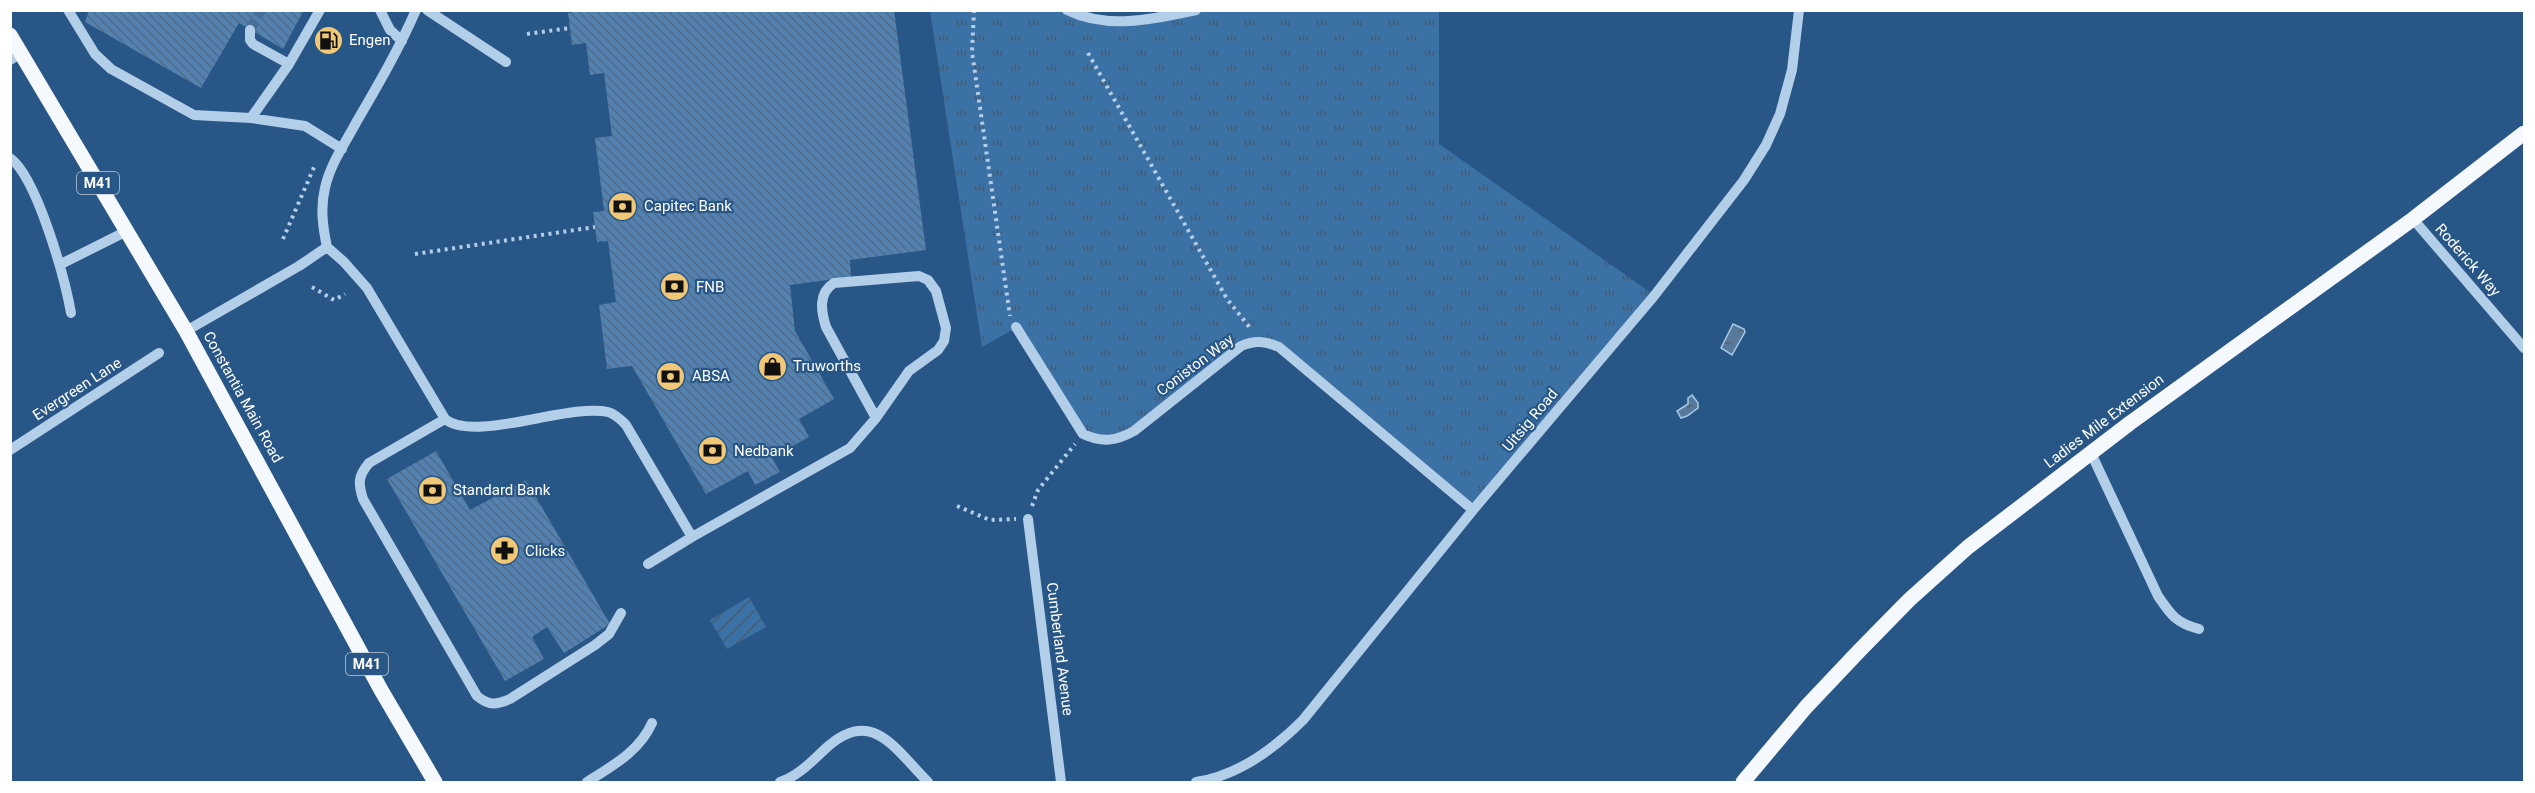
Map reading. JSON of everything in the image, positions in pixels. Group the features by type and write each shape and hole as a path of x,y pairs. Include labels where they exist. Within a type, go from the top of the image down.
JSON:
{"main road":[{"name":"Constantia Main Road","path":"10,35 16,56 127,231 186,331 381,690 435,783"},
{"name":"Ladies Mile Extension","path":"1743,783 1806,707 1909,600 1968,547 2091,453 2413,219 2524,133"}],"street":[{"path":"68,10 95,54 111,69 194,116 251,118 305,126 342,149"},
{"path":"251,118 289,64 321,10"},
{"path":"380,10 390,30 402,41"},
{"path":"416,10 402,41 334,163 325,187 323,228 327,248 344,262 367,288 445,419 452,425 462,427 597,412 617,416 626,425 692,537"},
{"path":"427,10 506,62"},
{"path":"1067,10 1091,20 1112,22 1138,21 1196,10"},
{"name":"Uitsig Road","path":"1196,783 1231,771 1260,756 1283,740 1303,720 1473,510 1654,296 1744,180 1766,145 1780,114 1792,70 1799,10"},
{"path":"250,30 250,40 253,44 289,64"},
{"path":"10,158 20,166 29,184 61,264 71,313"},
{"name":"Roderick Way","path":"2413,219 2524,348"},
{"path":"61,264 127,231"},
{"path":"186,331 327,248"},
{"path":"648,564 850,448 876,418 909,371 938,350 944,341 946,328 936,291 928,280 919,276 834,283 824,293 822,314 826,327 876,418"},
{"path":"1016,327 1083,434"},
{"path":"1261,341 1279,347 1473,510"},
{"name":"Coniston Way","path":"1083,434 1096,440 1107,441 1122,438 1134,431 1241,346 1261,341"},
{"name":"Evergreen Lane","path":"10,450 159,353"},
{"path":"445,419 369,463 360,474 359,486 363,499 477,696 486,704 498,704 510,699 595,645 609,634 621,613"},
{"path":"2091,453 2158,596 2171,616 2184,625 2199,629"},
{"name":"Cumberland Avenue","path":"1028,519 1061,783"},
{"path":"587,783 637,747 646,736 652,723"},
{"path":"780,783 804,770 839,736 855,730 869,731 882,737 928,783"}],"path":[{"path":"974,10 972,52 1005,291 1010,319 1016,327"},
{"path":"527,34 570,28"},
{"path":"1088,52 1227,299 1261,341"},
{"path":"283,239 319,155"},
{"path":"415,254 595,227"},
{"path":"312,287 334,300 345,294"},
{"path":"957,506 990,519 1028,519 1038,490 1083,434"}],"green space":[{"path":"1074,10 1124,20 1172,10 1439,11 1439,144 1650,292 1473,510 1279,347 1251,342 1122,438 1083,434 1016,328 982,347 930,11"},
{"path":"749,597 766,627 727,649 710,620"}],"water":[{"path":"1733,324 1744,329 1745,332 1732,355 1721,348"},
{"path":"1692,395 1698,403 1698,408 1681,418 1677,411 1688,404 1688,398"}],"building":[{"path":"89,10 304,10 283,49 239,23 201,88 85,22"},
{"path":"582,10 894,10 926,250 850,260 851,277 790,285 795,331 834,399 799,419 809,437 772,458 780,472 755,485 748,471 706,494 632,366 607,369 599,305 616,302 608,241 597,242 593,212 604,211 595,138 612,136 604,73 590,75 586,43 572,45 568,13"},
{"path":"436,451 470,510 526,480 610,624 564,653 547,627 532,637 544,659 505,681 387,479"}],"tunnel":[{"path":"250,30 261,10"}],"place":[{"name":"Engen","path":"328,40"},
{"name":"Capitec Bank","path":"623,206"},
{"name":"FNB","path":"675,287"},
{"name":"Truworths","path":"772,366"},
{"name":"ABSA","path":"671,376"},
{"name":"Nedbank","path":"713,451"},
{"name":"Standard Bank","path":"432,490"},
{"name":"Clicks","path":"504,551"}]}
